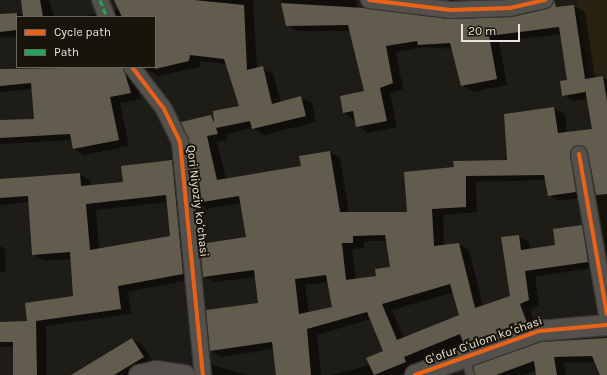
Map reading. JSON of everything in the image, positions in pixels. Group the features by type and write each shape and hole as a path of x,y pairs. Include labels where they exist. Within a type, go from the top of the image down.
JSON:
{"street":[{"path":"100,0 107,16"},
{"path":"369,0 450,10 510,8 545,0"},
{"name":"Qori Niyoziy koʻchasi","path":"133,68 164,109 180,142 203,375"},
{"path":"579,154 607,314"},
{"name":"Gʻofur Gʻulom koʻchasi","path":"415,375 467,366 539,331 607,325"},
{"path":"139,375 156,371 185,375"}],"shaded area":[{"path":"577,0 607,0 607,88 604,74 589,76"},
{"path":"607,143 607,295 582,146"}],"building":[{"path":"21,0 40,0 43,16 23,16"},
{"path":"114,0 194,0 244,5 247,70 263,66 272,104 301,96 306,116 252,129 250,121 216,128 218,134 207,136 217,180 301,166 299,156 330,151 340,212 407,212 404,172 454,167 453,161 507,160 504,114 554,107 558,133 592,129 585,89 585,92 562,96 560,81 567,80 559,27 489,36 497,79 461,86 450,43 418,45 417,41 386,46 393,83 380,88 387,121 356,127 353,111 343,113 340,96 364,91 348,25 286,26 281,3 364,8 450,19 512,17 547,9 554,0 556,7 574,5 585,79 603,76 607,102 607,194 596,195 588,152 578,145 570,155 576,192 548,196 544,175 466,176 466,207 432,209 434,246 459,243 475,308 510,296 501,237 519,235 521,250 555,245 553,229 582,225 588,262 525,271 529,300 520,304 527,323 464,345 460,334 404,357 406,362 374,375 366,358 383,351 367,312 307,329 311,375 276,375 272,342 210,351 206,310 258,303 254,270 203,277 200,244 246,237 239,196 196,203 189,141 181,122 211,115 214,123 213,111 239,106 224,59 190,55 189,61 155,69 156,16 122,16","holes":["385,235 390,267 375,269 376,276 346,280 342,243 353,243 353,236","326,275 332,307 299,314 295,279","450,284 459,315 397,340 382,304"]},
{"path":"17,13 16,30 0,32 0,14"},
{"path":"123,68 131,93 110,97 119,140 73,149 70,134 0,138 0,120 34,119 31,83 0,86 0,69"},
{"path":"172,160 183,274 118,286 121,309 36,321 37,375 13,375 13,342 0,342 0,322 27,321 25,303 73,296 70,252 32,255 28,196 0,198 0,179 80,173 81,186 123,182 121,166","holes":["166,195 170,236 90,250 86,204"]},
{"path":"132,338 144,357 114,375 71,375"},
{"path":"607,338 607,375 600,375 592,356 554,357 557,375 536,375 534,361 496,375 475,375 473,366 541,342"}],"marked path":[{"path":"100,0 107,16"}],"cycle path":[{"path":"369,0 450,10 510,8 545,0"},
{"path":"133,68 164,109 180,142 203,375"},
{"path":"579,154 607,314"},
{"path":"415,375 539,331 607,325"}]}
